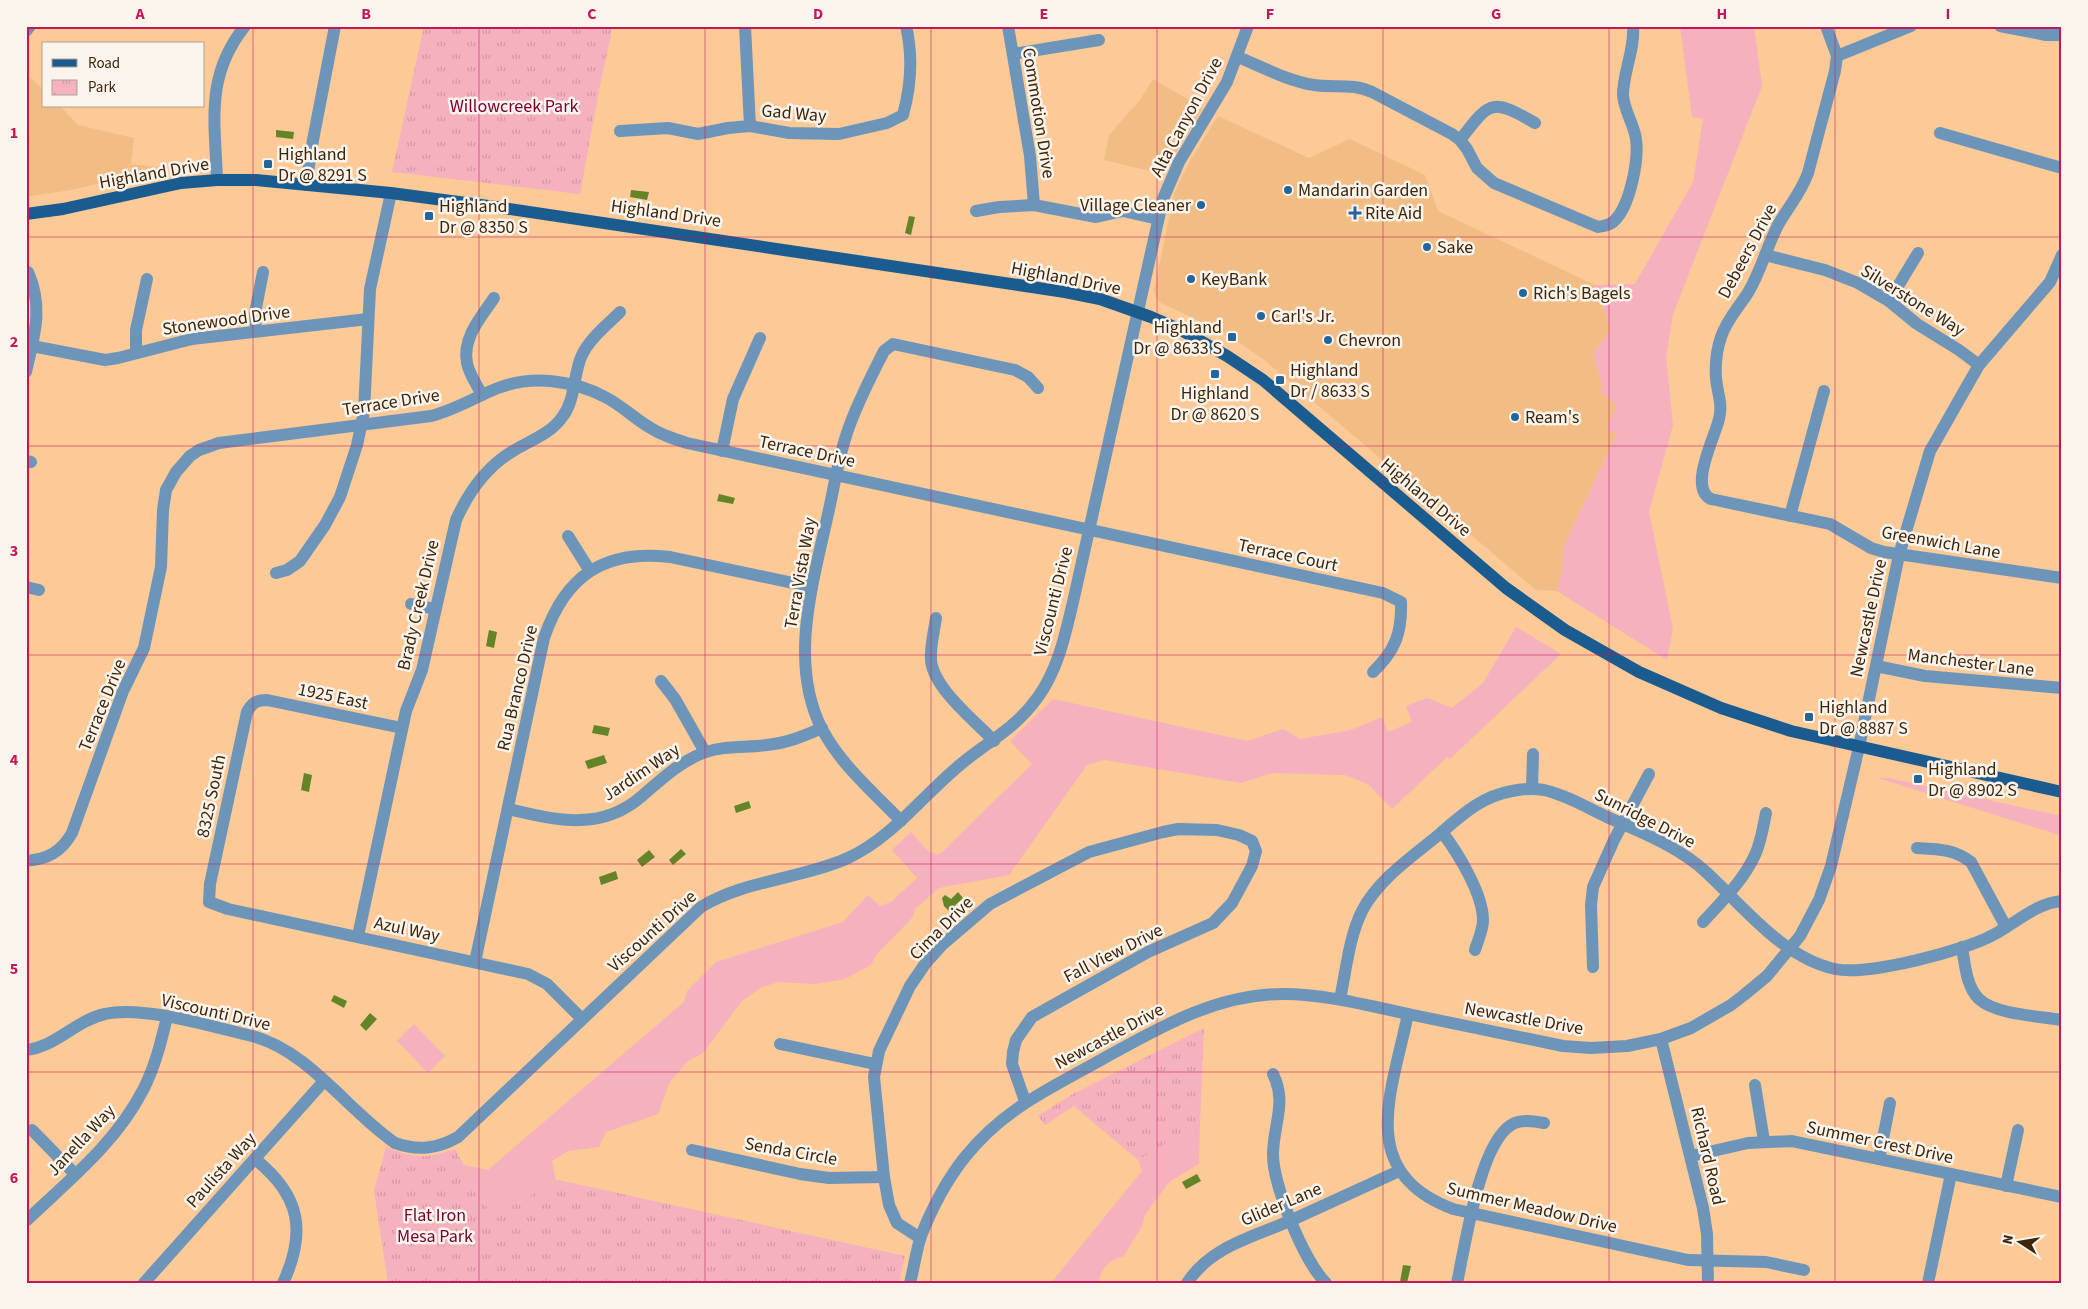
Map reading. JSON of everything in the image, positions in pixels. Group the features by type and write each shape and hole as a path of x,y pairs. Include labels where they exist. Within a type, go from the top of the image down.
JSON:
{"main road":[{"name":"Highland Drive","path":"26,214 63,208 163,186 217,180 256,180 391,193 661,230 1056,290 1100,299 1137,312 1196,338 1258,377 1506,588 1572,634 1640,672 1721,708 1791,731 2062,792"}],"street":[{"path":"26,31 30,26"},
{"path":"217,180 215,92 224,56 245,26"},
{"path":"306,185 335,26"},
{"path":"745,26 750,126"},
{"name":"Gad Way","path":"620,132 668,128 698,134 750,126 789,133 839,134 887,123 903,115 910,76 911,54 906,26"},
{"name":"Commotion Drive","path":"1008,26 1030,156 1034,205"},
{"name":"Alta Canyon Drive","path":"1137,312 1158,219 1169,184 1179,162 1220,95 1238,57 1248,26"},
{"path":"1238,57 1301,83 1316,86 1364,88 1452,134 1460,140 1477,168 1494,183 1598,227 1607,226 1615,220 1633,182 1636,168 1636,138 1624,104 1623,94 1633,45 1634,26"},
{"name":"Debeers Drive","path":"1705,495 1702,488 1702,475 1721,409 1716,378 1718,350 1728,321 1747,294 1779,224 1804,186 1836,71 1837,56 1826,26"},
{"path":"1837,56 1911,26"},
{"path":"2000,26 2046,35 2062,35"},
{"path":"1013,54 1099,40"},
{"path":"1460,140 1479,116 1487,108 1493,106 1510,108 1535,123"},
{"path":"1940,133 2062,168"},
{"path":"276,573 287,570 300,561 333,512 362,425 370,289 391,193"},
{"path":"976,211 999,207 1034,205 1096,217 1123,211 1158,219"},
{"path":"1889,301 1918,253"},
{"name":"Silverstone Way","path":"1765,255 1840,276 1876,293 1917,324 1959,350 1979,366"},
{"name":"Newcastle Drive","path":"910,1283 920,1238 940,1195 965,1157 994,1126 1026,1101 1179,1018 1210,1006 1254,996 1307,994 1340,999 1563,1046 1591,1048 1627,1046 1661,1039 1691,1028 1731,1005 1766,976 1791,950 1819,900 1840,831 1899,555 1930,451 1979,366 2050,282 2062,255"},
{"path":"26,372 38,309 33,283 28,272"},
{"path":"256,332 255,313 263,272"},
{"path":"136,353 136,330 147,279"},
{"path":"482,395 470,373 466,362 466,353 472,331 494,298"},
{"name":"Brady Creek Drive","path":"358,936 402,728 409,702 422,670 451,538 465,501 476,484 499,460 556,426 564,416 571,400 582,355 590,342 620,312"},
{"name":"Viscounti Drive","path":"26,1050 49,1044 87,1020 105,1014 125,1012 167,1017 266,1040 293,1054 395,1143 407,1147 432,1148 446,1144 458,1137 701,907 726,894 815,870 848,858 879,839 962,763 994,741 1015,723 1034,703 1058,660 1064,641 1137,312"},
{"name":"Stonewood Drive","path":"32,346 105,360 192,339 368,319"},
{"path":"722,451 736,392 760,338"},
{"name":"Terra Vista Way","path":"900,821 844,764 822,728 813,707 806,662 807,621 812,587 843,446 852,419 884,351 893,344 1015,370 1028,377 1038,388"},
{"name":"Terrace Drive","path":"26,861 44,859 56,853 66,844 72,833 123,691 144,648 161,567 166,490 183,463 199,450 219,443 431,416 458,408 498,388 532,381 574,385 616,403 661,434 674,440 1089,528"},
{"path":"1790,516 1817,424 1824,391"},
{"name":"Greenwich Lane","path":"1705,495 1711,499 1830,524 1871,548 1899,555 2062,578"},
{"name":"Terrace Court","path":"1089,528 1383,593 1392,597 1401,602 1400,622 1396,640 1386,659 1372,672"},
{"path":"568,536 590,571"},
{"name":"Rua Branco Drive","path":"475,962 544,638 560,600 574,584 590,571 608,562 628,556 649,554 812,587"},
{"path":"411,604 435,609"},
{"path":"936,618 931,646 931,662 934,672 946,691 994,741"},
{"name":"Manchester Lane","path":"1876,666 1926,676 2062,688"},
{"path":"661,681 675,700 705,752"},
{"name":"1925 East","path":"256,701 267,700 402,728"},
{"name":"8325 South","path":"209,902 210,884 247,712 250,705 256,701"},
{"name":"Jardim Way","path":"508,809 567,821 607,816 625,808 669,771 686,760 705,752 785,742 822,728"},
{"path":"1532,789 1533,754"},
{"path":"1593,967 1592,896 1597,878 1649,774"},
{"name":"Sunridge Drive","path":"1340,999 1355,929 1372,895 1442,832 1480,802 1504,793 1532,789 1572,800 1684,855 1791,950 1818,964 1834,969 1856,971 1962,948 1993,935 2039,907 2062,901"},
{"path":"1703,922 1729,894 1749,867 1756,853 1766,813"},
{"name":"Cima Drive","path":"920,1238 897,1223 889,1205 874,1091 875,1064 879,1051 910,986 926,964 967,922 999,899 1089,852 1178,829 1217,830 1246,837 1256,846"},
{"path":"1442,832 1452,845 1482,906 1482,930 1475,950"},
{"name":"Fall View Drive","path":"1026,1101 1012,1064 1016,1040 1032,1017 1148,952 1213,923 1232,903 1256,857 1256,846"},
{"path":"1917,848 1951,850 1961,854 1971,862 2006,927"},
{"name":"Azul Way","path":"209,902 228,909 517,970 538,978 547,984 582,1019"},
{"path":"1962,948 1969,982 1979,998 1990,1005 2008,1011 2062,1020"},
{"name":"Summer Meadow Drive","path":"1408,1014 1386,1121 1387,1139 1392,1158 1399,1171 1406,1181 1420,1193 1436,1203 1472,1214 1688,1260 1766,1262 1804,1270"},
{"name":"Janella Way","path":"26,1222 105,1145 132,1110 155,1064 167,1017"},
{"name":"Richard Road","path":"1661,1039 1703,1208 1709,1261 1708,1283"},
{"path":"780,1044 875,1064"},
{"path":"1273,1074 1279,1086 1281,1101 1274,1132 1273,1155 1275,1177 1291,1220 1312,1266 1326,1283"},
{"name":"Paulista Way","path":"144,1283 324,1081"},
{"path":"1755,1085 1764,1141"},
{"path":"1879,1159 1890,1103"},
{"path":"1457,1283 1472,1214 1485,1167 1502,1133 1512,1124 1528,1120 1544,1123"},
{"path":"32,1130 75,1174"},
{"path":"2006,1186 2018,1130"},
{"name":"Summer Crest Drive","path":"1691,1156 1764,1141 1792,1142 2062,1197"},
{"name":"Senda Circle","path":"692,1150 810,1175 838,1178 884,1177"},
{"path":"255,1159 280,1182 291,1200 297,1220 292,1262 283,1283"},
{"name":"Glider Lane","path":"1187,1283 1198,1267 1225,1248 1399,1171"},
{"path":"1928,1283 1951,1174"}],"shaded area":[{"path":"26,74 42,88 42,108 62,108 78,125 134,138 131,164 168,168 71,190 26,197"},
{"path":"1153,79 1203,108 1163,174 1104,160 1109,135 1140,100"},
{"path":"1218,116 1309,158 1350,139 1425,175 1438,211 1595,285 1611,329 1593,353 1602,385 1601,392 1617,406 1607,428 1617,433 1563,548 1563,567 1557,591 1536,590 1263,359 1226,334 1159,302 1156,298 1154,290 1175,191 1189,163"},
{"path":"276,130 294,132 293,139 276,137"},
{"path":"631,190 649,192 647,200 630,197"},
{"path":"909,216 915,217 911,235 905,233"},
{"path":"719,494 735,498 733,504 717,501"},
{"path":"489,630 497,632 494,648 486,646"},
{"path":"594,725 610,728 608,736 592,733"},
{"path":"604,755 607,763 588,769 585,761"},
{"path":"304,773 312,775 309,792 301,790"},
{"path":"749,801 751,808 736,813 734,806"},
{"path":"681,849 686,854 673,865 669,860"},
{"path":"649,850 655,857 642,867 637,860"},
{"path":"616,871 618,879 601,885 599,877"},
{"path":"958,892 963,898 949,911 944,906 942,898 945,895 951,899"},
{"path":"334,995 347,1001 344,1008 331,1001"},
{"path":"370,1013 377,1019 366,1031 360,1025"},
{"path":"1197,1174 1201,1181 1186,1189 1182,1182"},
{"path":"1403,1265 1411,1266 1407,1283 1400,1282"}],"green space":[{"name":"Willowcreek Park","path":"424,26 613,26 580,194 392,172"},
{"path":"1680,26 1754,26 1762,86 1673,314 1666,357 1673,425 1649,512 1673,629 1667,660 1557,591 1563,567 1563,548 1617,434 1607,429 1617,406 1601,392 1602,385 1593,353 1611,329 1595,285 1635,284 1693,182 1703,119 1692,117"},
{"path":"1516,627 1561,654 1450,759 1447,757 1392,809 1368,784 1345,775 1273,773 1240,783 1105,760 1087,765 1009,875 939,888 915,909 913,917 876,955 872,964 845,979 816,984 778,982 760,988 741,1002 703,1053 687,1062 670,1082 658,1114 606,1132 599,1147 568,1151 552,1161 556,1181 492,1217 464,1165 488,1170 684,1002 687,991 716,962 843,922 868,895 880,906 891,902 917,878 892,850 911,832 928,851 939,855 1032,764 1010,741 1053,699 1247,741 1283,729 1300,739 1351,730 1382,717 1388,732 1412,722 1406,706 1427,698 1452,708 1483,683"},
{"path":"1878,778 1888,778 2062,816 2062,836"},
{"path":"414,1024 445,1056 428,1073 397,1041"},
{"path":"1204,1028 1200,1123 1138,1160 1074,1106 1045,1125 1038,1116 1073,1094"},
{"path":"1200,1123 1199,1164 1169,1182 1145,1215 1142,1226 1124,1256 1106,1265 1098,1283 1051,1283 1142,1171 1138,1160"},
{"name":"Flat Iron Mesa Park","path":"386,1147 413,1156 435,1155 455,1149 492,1217 558,1180 905,1256 899,1283 388,1283 374,1191"}],"place":[{"name":"Highland Dr @ 8291 S","path":"268,164"},
{"name":"Mandarin Garden","path":"1288,190"},
{"name":"Village Cleaner","path":"1201,205"},
{"name":"Rite Aid","path":"1355,213"},
{"name":"Highland Dr @ 8350 S","path":"429,216"},
{"name":"Sake","path":"1427,247"},
{"name":"KeyBank","path":"1191,279"},
{"name":"Rich's Bagels","path":"1523,293"},
{"name":"Carl's Jr.","path":"1261,316"},
{"name":"Highland Dr @ 8633 S","path":"1232,337"},
{"name":"Chevron","path":"1328,340"},
{"name":"Highland Dr @ 8620 S","path":"1215,374"},
{"name":"Highland Dr / 8633 S","path":"1280,380"},
{"name":"Ream's","path":"1515,417"},
{"name":"Highland Dr @ 8887 S","path":"1809,717"},
{"name":"Highland Dr @ 8902 S","path":"1918,779"}]}
